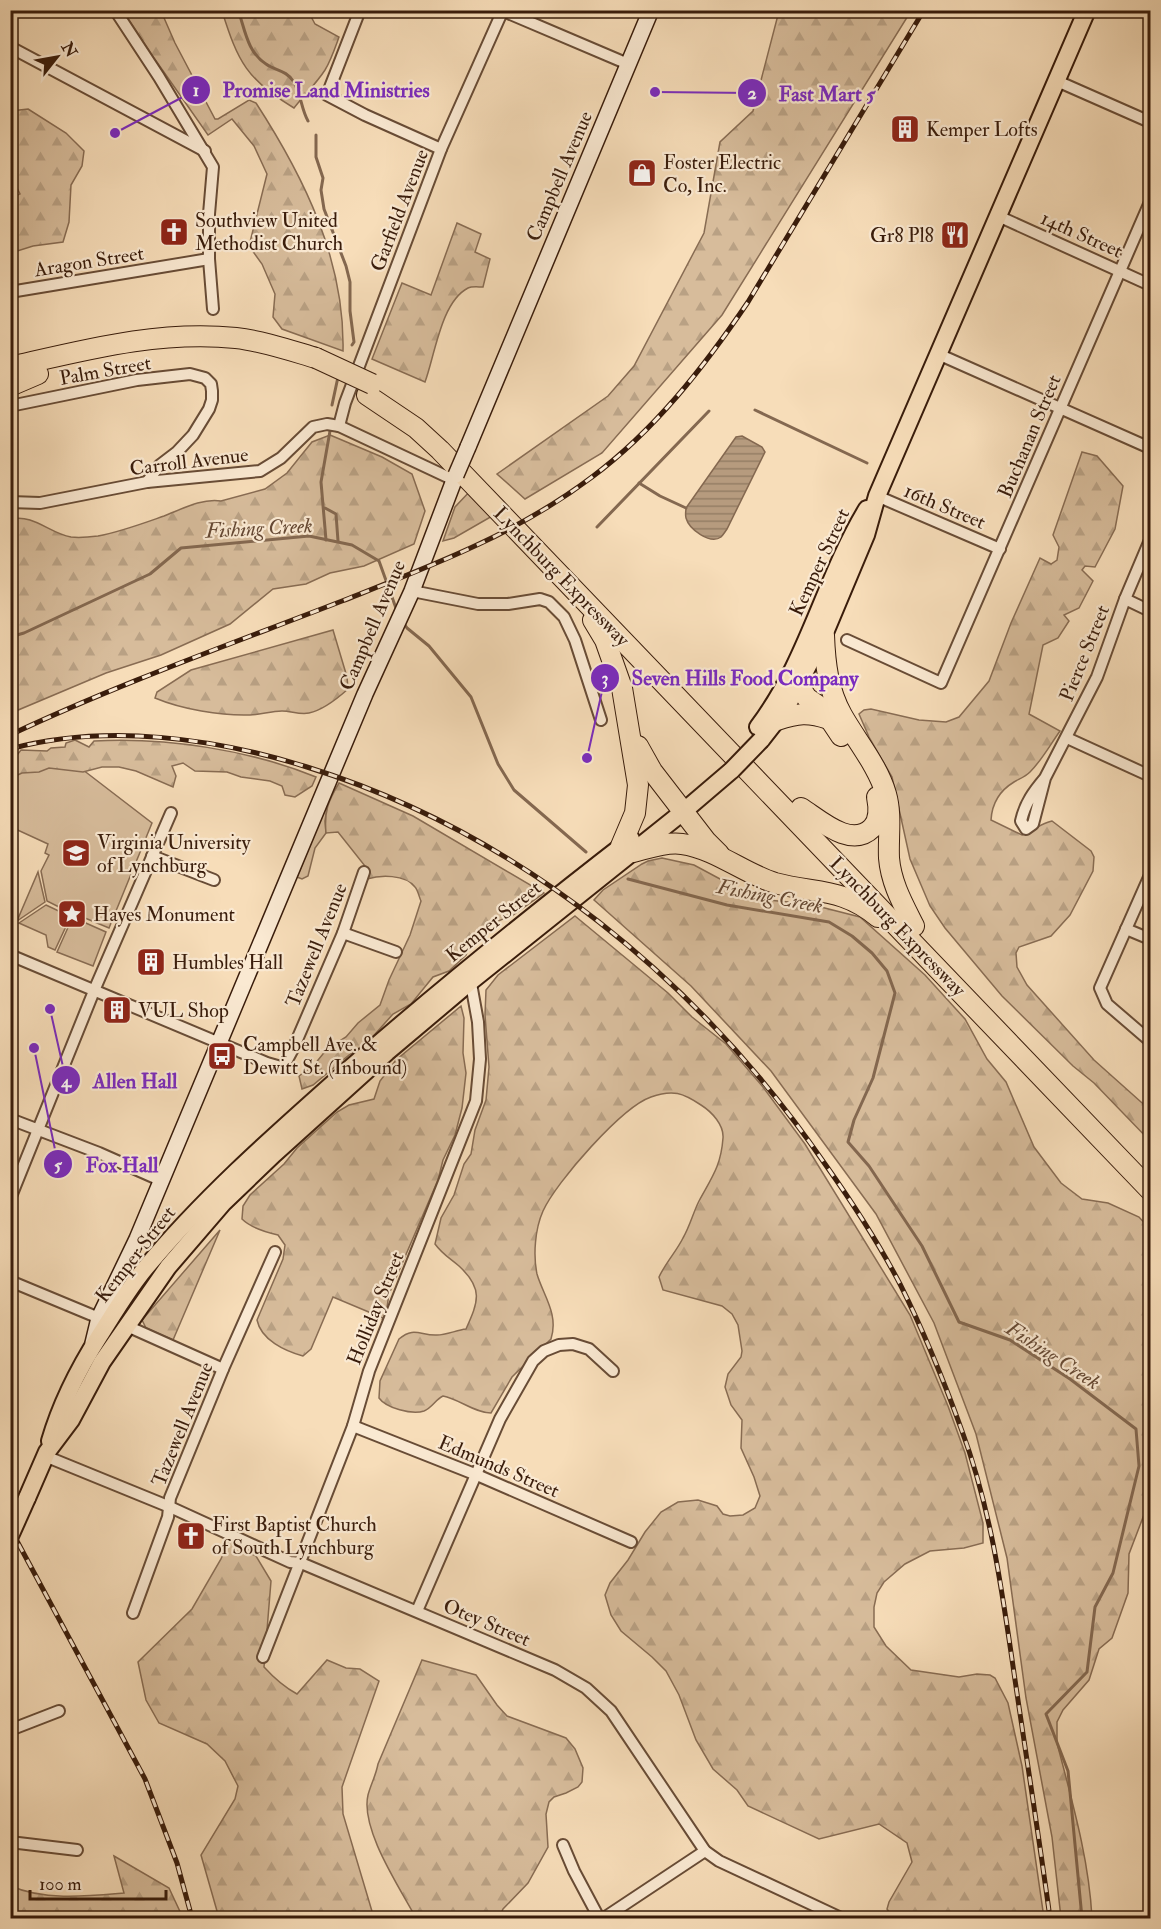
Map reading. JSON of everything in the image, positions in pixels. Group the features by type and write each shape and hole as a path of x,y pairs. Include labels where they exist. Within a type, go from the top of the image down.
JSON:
{"highway":[{"name":"Lynchburg Expressway","path":"10,367 148,338 200,336 237,339 267,344 314,363 341,381 369,389 424,418 450,441 1150,1173"},
{"name":"Lynchburg Expressway","path":"10,380 142,351 196,348 314,363"},
{"path":"10,386 38,374"},
{"name":"Lynchburg Expressway","path":"369,389 440,450 1150,1190"},
{"path":"568,582 605,640 620,680 630,727 638,797 627,849 679,844 696,847 774,882 830,892 850,899 869,910 934,964"},
{"path":"801,808 847,835 857,836 866,833 876,822 879,807 872,783 836,716 826,671 824,635"},
{"path":"793,683 815,692 836,716 874,769 886,794 889,812 891,873 897,892 914,926"},
{"path":"777,720 796,713 836,716"},
{"path":"630,727 652,771 706,841 724,859"}],"main road":[{"name":"Campbell Avenue","path":"10,1536 46,1454 58,1412 91,1350 99,1318 129,1255 409,596 455,477 651,10"},
{"name":"Kemper Street","path":"757,736 824,635 866,535 877,496 1088,10"},
{"name":"Kemper Street","path":"91,1350 142,1272 192,1215 275,1136 469,974 681,807 777,720 855,529 877,496"},
{"name":"Kemper Street","path":"156,1285 223,1203 469,974"},
{"path":"129,1255 156,1285"},
{"name":"Campbell Avenue","path":"46,1454 71,1420 102,1362 156,1285"}],"street":[{"path":"115,10 213,167 209,214 209,259 213,309"},
{"path":"360,10 327,95 365,115 441,149"},
{"path":"502,11 628,64"},
{"name":"Garfield Avenue","path":"339,426 345,403 441,149 502,11"},
{"path":"10,47 205,152"},
{"path":"1057,81 1150,122"},
{"name":"Buchanan Street","path":"847,640 941,683 1150,202"},
{"name":"14th Street","path":"998,216 1150,285"},
{"name":"Aragon Street","path":"10,292 209,259"},
{"path":"938,354 1150,448"},
{"name":"Palm Street","path":"10,406 137,380 190,374 205,378 211,384 212,391 209,409 193,435 177,452 160,465 147,482"},
{"name":"Carroll Avenue","path":"10,502 40,503 147,482 260,471 281,458 313,428 327,424 339,426"},
{"path":"339,426 455,477"},
{"name":"16th Street","path":"877,496 1000,549"},
{"name":"Pierce Street","path":"1045,778 1106,657 1125,600 1150,540"},
{"path":"409,596 478,604 508,604 540,599 549,602 564,617 575,640 601,720"},
{"path":"1125,600 1150,611"},
{"path":"1066,738 1150,776"},
{"path":"10,1199 94,990 171,813"},
{"path":"152,856 214,880"},
{"name":"Tazewell Avenue","path":"220,1043 267,1063 281,1067 285,1064 343,933 364,872"},
{"path":"1150,875 1100,988 1107,1004 1150,1041"},
{"path":"1126,929 1150,939"},
{"path":"343,933 396,952"},
{"path":"10,955 220,1043"},
{"name":"Holliday Street","path":"263,1657 352,1426 369,1371 476,1101 480,1050 478,1022 469,974"},
{"path":"10,1119 99,1153 160,1180"},
{"name":"Tazewell Avenue","path":"133,1613 168,1518 170,1498 223,1369 275,1252"},
{"path":"10,1281 99,1318"},
{"path":"127,1326 223,1369"},
{"path":"417,1611 491,1438 511,1398 534,1361 544,1351 559,1345 573,1344 589,1349 613,1371"},
{"name":"Edmunds Street","path":"352,1426 477,1475 631,1542"},
{"name":"Otey Street","path":"46,1454 290,1562 301,1563 573,1679 611,1711 705,1851 719,1861 841,1918"},
{"path":"10,1730 59,1711"},
{"path":"10,1842 76,1850"},
{"path":"563,1845 574,1871 601,1918 705,1851"}],"green space":[{"path":"123,11 161,11 215,119 249,100 256,103 274,131 305,190 329,252 342,317 343,351 282,329 273,317 275,294 262,264 249,246 267,174 254,146 232,119 208,135"},
{"path":"222,11 282,13 284,11 308,11 315,24 339,37 325,70 294,108 265,88 246,68 233,44"},
{"path":"779,11 911,11 722,315 602,453 525,499 497,474 608,396 634,366 704,233 720,142 753,111"},
{"path":"28,109 66,133 84,151 82,166 71,185 69,222 63,242 33,246 11,253 11,198 20,194 11,176 11,111"},
{"path":"457,223 481,234 475,252 490,259 483,287 468,288 451,305 440,330 425,382 372,359 402,283 431,295"},
{"path":"330,435 382,457 412,474 425,511 414,544 364,566 330,573 306,584 273,589 230,624 161,655 106,673 11,713 11,519 34,521 71,537 115,532 185,507 214,500 221,501 265,489 287,473 312,442"},
{"path":"1082,452 1097,456 1123,486 1115,529 1095,567 1085,566 1082,570 1093,581 1079,608 1064,615 1069,621 1058,638 1043,645 1029,714 1060,731 1030,772 1000,793 993,808 991,820 1022,835 1052,821 1091,851 1094,857 1093,871 1070,915 1051,936 1019,947 1016,953 1017,967 1027,985 1094,1060 1150,1110 1150,1141 1094,1083 1073,1066 1002,996 945,928 930,906 910,859 892,777 869,737 859,714 871,709 919,720 946,722 959,717 989,681 1011,623 1040,558 1051,564 1057,560 1059,547 1053,535"},
{"path":"472,489 494,515 454,538 443,541 455,507"},
{"path":"333,630 347,677 348,689 320,709 306,713 282,711 239,715 189,708 155,698 157,692 191,670"},
{"path":"75,740 89,747 94,741 122,740 207,747 264,759 316,777 312,786 295,797 285,795 282,786 270,781 241,777 227,772 195,771 183,763 172,766 176,776 173,787 136,771 119,767 102,767 83,772 49,768 39,772 22,773 11,778 11,757 17,755 21,750 47,751 51,748 65,747 66,743"},
{"path":"74,763 152,823 109,928 80,916 80,911 74,906 65,910 47,901 41,871 49,855 45,853 48,844 11,827 11,774"},
{"path":"339,783 413,816 544,893 513,915 498,921 486,936 473,937 466,955 449,971 433,977 411,1004 393,1014 368,1042 313,1085 302,1089 299,1076 314,1065 327,1049 346,1037 358,1023 380,1005 410,935 421,901 416,888 405,880 385,876 367,879 365,866 338,832 326,833 328,807"},
{"path":"328,801 326,833 315,848 308,876 302,879 297,877"},
{"path":"662,858 694,865 748,894 768,900 809,904 860,917 925,975 965,1019 987,1059 1006,1082 1034,1147 1061,1183 1082,1199 1108,1203 1139,1217 1150,1229 1150,1499 1129,1554 1128,1593 1112,1638 1099,1649 1089,1680 1063,1710 1057,1722 1057,1743 1084,1852 1092,1918 1061,1918 1052,1837 1026,1698 1007,1558 976,1434 934,1323 876,1214 771,1071 691,986 594,900 603,890 642,864"},
{"path":"38,872 45,902 17,921"},
{"path":"46,905 63,913 68,922 55,950 48,947 46,935 19,923"},
{"path":"575,916 726,1044 763,1087 805,1144 910,1315 965,1453 983,1523 983,1543 964,1548 930,1551 905,1564 884,1582 877,1593 874,1627 886,1646 911,1670 959,1677 977,1674 990,1675 995,1678 1008,1703 1022,1766 1044,1918 893,1918 887,1909 889,1902 912,1862 907,1843 879,1824 819,1839 748,1806 737,1790 713,1769 696,1740 679,1695 666,1671 621,1631 611,1615 605,1595 610,1583 661,1512 678,1502 698,1500 717,1506 723,1514 743,1515 755,1508 760,1496 741,1448 742,1420 731,1405 725,1387 728,1374 741,1357 738,1325 732,1314 722,1306 663,1290 659,1277 680,1243 720,1156 722,1128 705,1108 678,1093 651,1097 624,1115 608,1130 561,1182 543,1211 536,1242 537,1274 552,1313 551,1339 512,1377 491,1413 479,1411 443,1396 427,1410 419,1412 393,1408 379,1398 380,1381 399,1339 404,1335 413,1332 437,1335 466,1329 476,1303 475,1289 467,1274 435,1244 441,1218 454,1195 464,1164 471,1154 475,1130 486,1100 489,1067 485,1015 486,990 498,975"},
{"path":"79,920 106,932 93,966 57,952 70,923"},
{"path":"461,1006 464,1018 463,1053 466,1073 462,1108 455,1135 443,1160 438,1180 389,1294 386,1314 382,1320 383,1318 333,1297 311,1349 303,1356 282,1348 263,1333 257,1320 283,1259 285,1245 278,1235 254,1227 242,1219 243,1206 250,1195 284,1164 297,1148 337,1112 349,1105 374,1099 380,1081 396,1060"},
{"path":"220,1230 173,1340 146,1328 142,1320"},
{"path":"229,1540 256,1556 271,1581 264,1667 275,1679 297,1694 327,1660 346,1668 360,1669 379,1681 342,1787 343,1814 374,1918 219,1918 201,1855 235,1799 238,1786 225,1761 207,1744 159,1723 146,1700 138,1662 192,1609 221,1559"},
{"path":"422,1660 476,1675 507,1716 566,1738 575,1749 583,1768 582,1782 578,1787 554,1797 549,1802 546,1814 548,1847 528,1883 503,1909 499,1918 416,1918 375,1841 367,1809 369,1791"},
{"path":"114,1856 169,1888 183,1918 11,1918 11,1886 52,1896 124,1893"}],"shaded area":[{"path":"742,436 762,447 765,452 727,529 721,537 711,539 691,527 686,517 686,508 736,437"}],"waterway":[{"path":"238,10 251,47 266,64 290,77 296,86 308,121"},
{"path":"316,135 316,157 323,178 321,190 324,209 350,282 350,311 354,342 352,345"},
{"path":"332,405 338,377"},
{"path":"755,410 867,463"},
{"path":"597,527 709,411"},
{"path":"326,540 321,482 330,431"},
{"path":"639,483 686,508"},
{"path":"325,508 336,514 338,541"},
{"name":"Fishing Creek","path":"10,637 24,633 150,574 181,548 309,536 352,545 379,561 397,611"},
{"name":"Fishing Creek","path":"403,622 429,646 471,697 498,764 514,790 586,852"},
{"name":"Fishing Creek","path":"628,879 727,905 829,922 852,936 872,953 887,971 895,993 873,1078 854,1120 848,1142 869,1166 922,1246 959,1322 1010,1340 1070,1379 1136,1429 1139,1466 1113,1573 1095,1607 1087,1672 1046,1714 1068,1771 1082,1918"}],"railway":[{"path":"10,735 133,682 472,548 563,498 615,459 637,439 696,374 748,302 924,10"},
{"path":"10,749 47,741 84,737 160,737 235,748 272,757 307,767 385,796 460,831 532,874 599,922 662,976 721,1034 776,1097 835,1178 874,1238 917,1320 955,1412 981,1490 994,1550 1050,1918"},
{"path":"10,1528 145,1779 177,1863 192,1918"}],"place":[{"name":"Fast Mart 5","path":"655,92"},
{"name":"Kemper Lofts","path":"905,129"},
{"name":"Promise Land Ministries","path":"115,133"},
{"name":"Foster Electric Co, Inc.","path":"642,173"},
{"name":"Southview United Methodist Church","path":"174,232"},
{"name":"Gr8 Pl8","path":"955,235"},
{"name":"Seven Hills Food Company","path":"587,758"},
{"name":"Virginia University of Lynchburg","path":"76,853"},
{"name":"Hayes Monument","path":"72,914"},
{"name":"Humbles Hall","path":"151,962"},
{"name":"Allen Hall","path":"50,1009"},
{"name":"VUL Shop","path":"117,1010"},
{"name":"Fox Hall","path":"34,1048"},
{"name":"Campbell Ave. & Dewitt St. (Inbound)","path":"222,1056"},
{"name":"First Baptist Church of South Lynchburg","path":"191,1536"}]}
